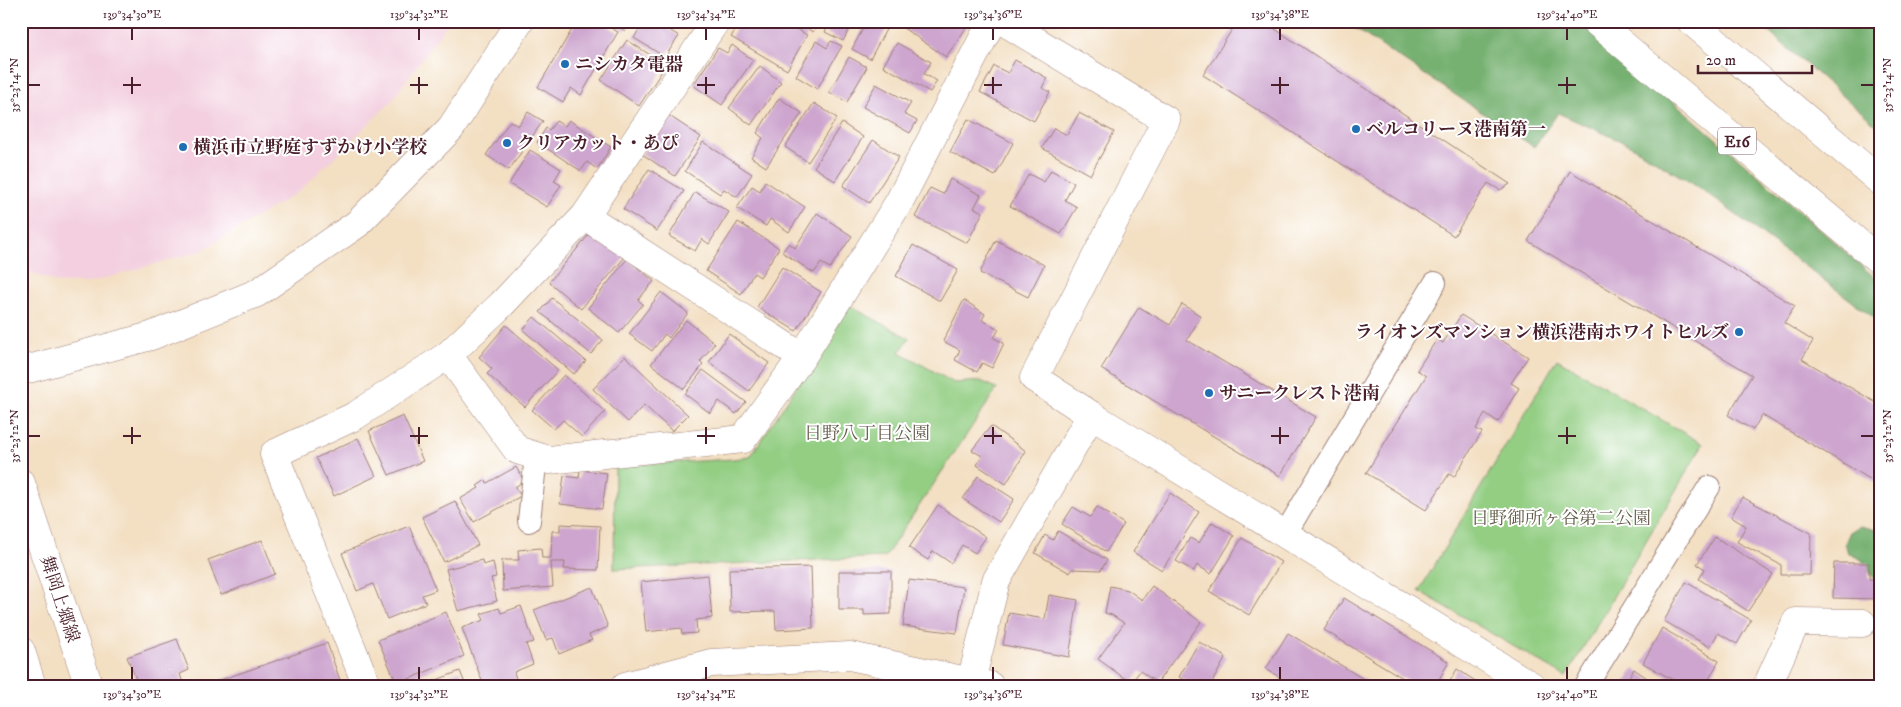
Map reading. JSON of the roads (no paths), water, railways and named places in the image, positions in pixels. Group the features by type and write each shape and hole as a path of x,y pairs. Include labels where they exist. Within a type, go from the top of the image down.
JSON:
{"main road":[{"path":"21,370 151,336 257,293 357,224 451,128 520,21"},
{"path":"367,686 274,454 355,416 448,355 502,304 585,216 716,21"},
{"path":"448,355 517,450 550,460 743,439 802,357 899,202 992,21"},
{"path":"1003,21 1166,120 1034,378 1532,686"},
{"name":"E16","path":"1595,21 1880,261"},
{"path":"1691,21 1880,181"},
{"path":"585,216 802,357"},
{"path":"625,686 711,662 850,656 977,684 996,580 1091,415"},
{"name":"舞岡上郷線","path":"21,483 89,686"},
{"path":"1767,686 1796,622 1862,623"},
{"path":"21,651 32,686"}],"lane":[{"path":"1285,534 1435,284"},
{"path":"529,521 536,456"},
{"path":"1586,686 1709,486"}],"place":[{"name":"ニシカタ電器","path":"565,64"},
{"name":"ベルコリーヌ港南第一","path":"1356,129"},
{"name":"クリアカット・あぴ","path":"507,143"},
{"name":"横浜市立野庭すずかけ小学校","path":"183,147"},
{"name":"ライオンズマンション横浜港南ホワイトヒルズ","path":"1739,332"},
{"name":"サニークレスト港南","path":"1209,393"}],"park label":[{"name":"日野八丁目公園","path":"867,433"},
{"name":"日野御所ヶ谷第二公園","path":"1561,518"}]}
